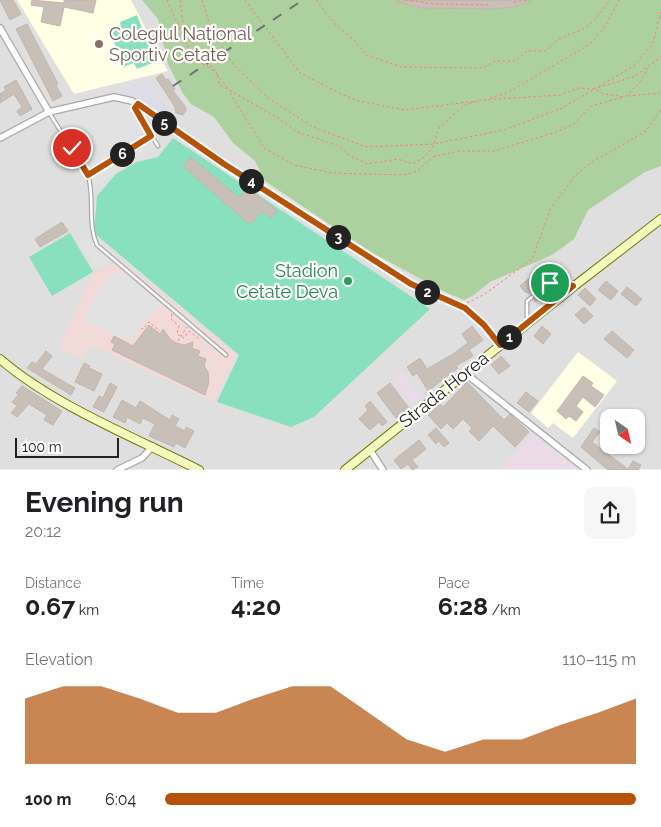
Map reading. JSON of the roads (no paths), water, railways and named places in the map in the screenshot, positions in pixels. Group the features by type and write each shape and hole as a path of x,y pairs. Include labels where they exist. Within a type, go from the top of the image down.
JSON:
{"main road":[{"name":"Strada Horea","path":"345,470 573,286 661,219"},
{"path":"0,359 21,376 50,393 199,470"}],"street":[{"path":"0,28 49,112"},
{"path":"0,138 49,112 114,97 127,99 138,104 224,164 411,284 465,308 484,325 500,345"},
{"path":"465,373 587,470"},
{"path":"117,470 142,458 152,446"},
{"path":"370,450 383,470"}],"lane":[{"path":"138,104 135,108 158,146"},
{"path":"49,112 88,175 91,222 97,245 226,356"},
{"path":"88,175 151,136"},
{"path":"90,184 95,184"},
{"path":"548,284 573,286"},
{"path":"527,323 527,301 532,297"}],"railway":[{"path":"173,86 303,0"}],"place":[{"name":"Colegiul Național Sportiv Cetate","path":"99,44"},
{"name":"Stadion Cetate Deva","path":"348,281"}]}
